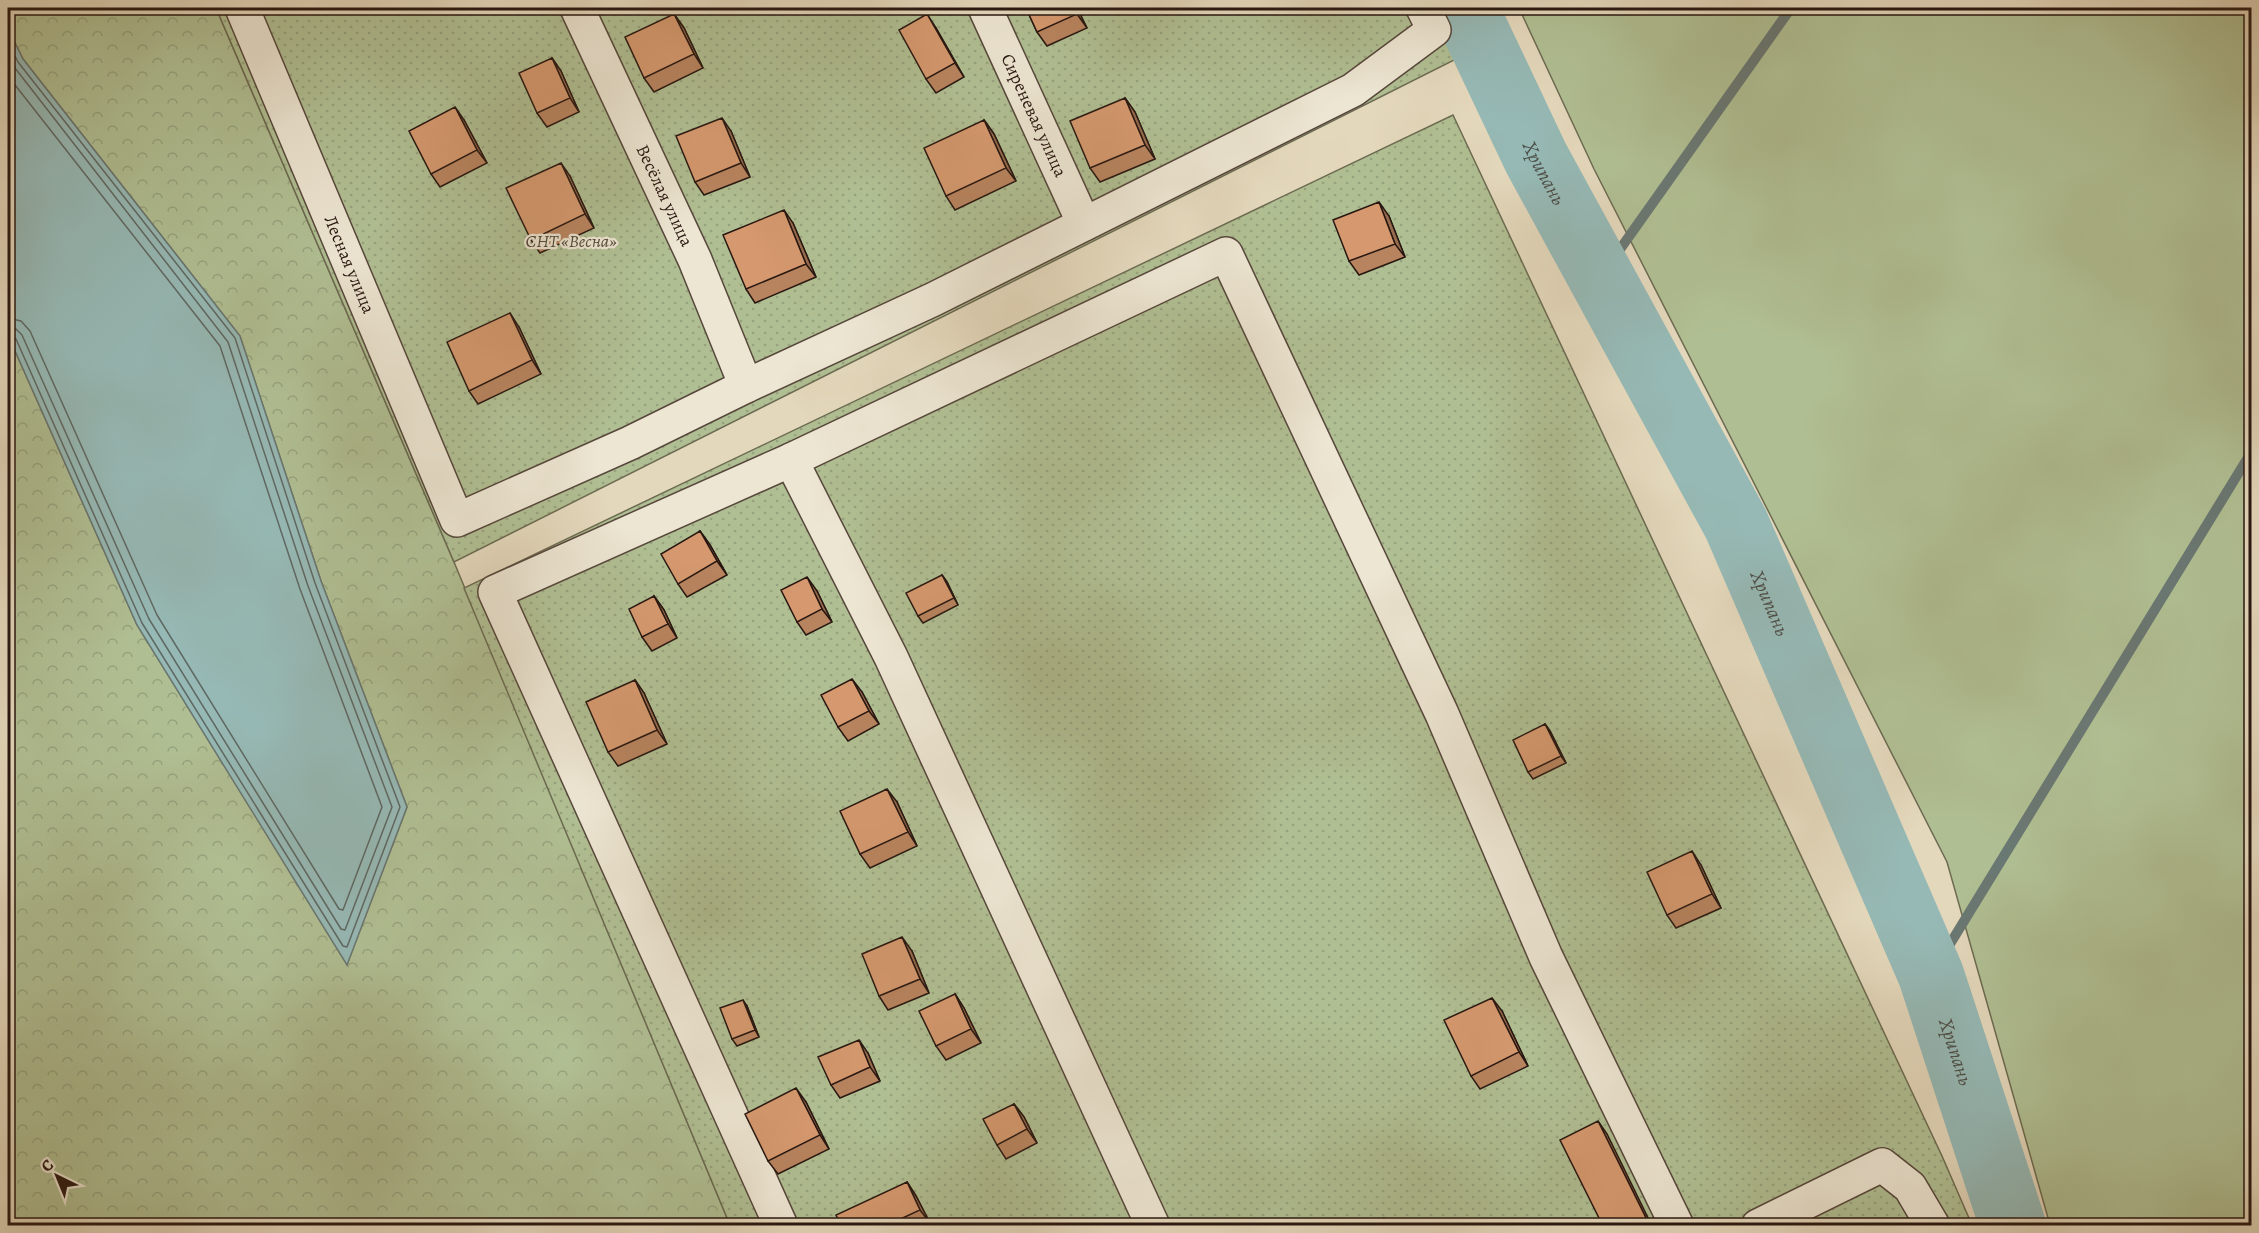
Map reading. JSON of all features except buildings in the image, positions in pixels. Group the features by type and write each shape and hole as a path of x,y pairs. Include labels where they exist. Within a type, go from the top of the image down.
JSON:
{"street":[{"name":"Лесная улица","path":"242,8 457,520 630,443 746,386"},
{"name":"Весёлая улица","path":"577,8 695,260 746,386"},
{"name":"Сиреневая улица","path":"985,8 1084,224"},
{"path":"746,386 932,300 1353,90 1429,19"},
{"path":"781,1226 495,592 791,460 1226,254 1442,714 1546,957 1677,1226"},
{"path":"791,460 891,657 1153,1226"},
{"path":"1758,1226 1882,1165 1910,1187 1933,1226"}],"green space":[{"path":"8,8 216,8 454,562 730,1225 8,1225 8,335 137,625 347,964 407,807 321,581 240,336 23,59 8,29"},
{"name":"СНТ «Весна»","path":"216,8 1496,8 1508,33 454,562"},
{"path":"1519,8 2251,8 2251,1225 2050,1225 1947,862 1594,169"},
{"path":"1453,115 1942,1156 1972,1225 730,1225 464,588"}],"water":[{"path":"8,29 23,59 240,336 321,581 407,807 347,965 137,625 8,335"}],"waterway":[{"name":"Хрипань","path":"1465,8 1536,158 1736,524 1931,975 2013,1226"},
{"path":"1601,276 1791,8"},
{"path":"1931,975 2252,451"}]}
